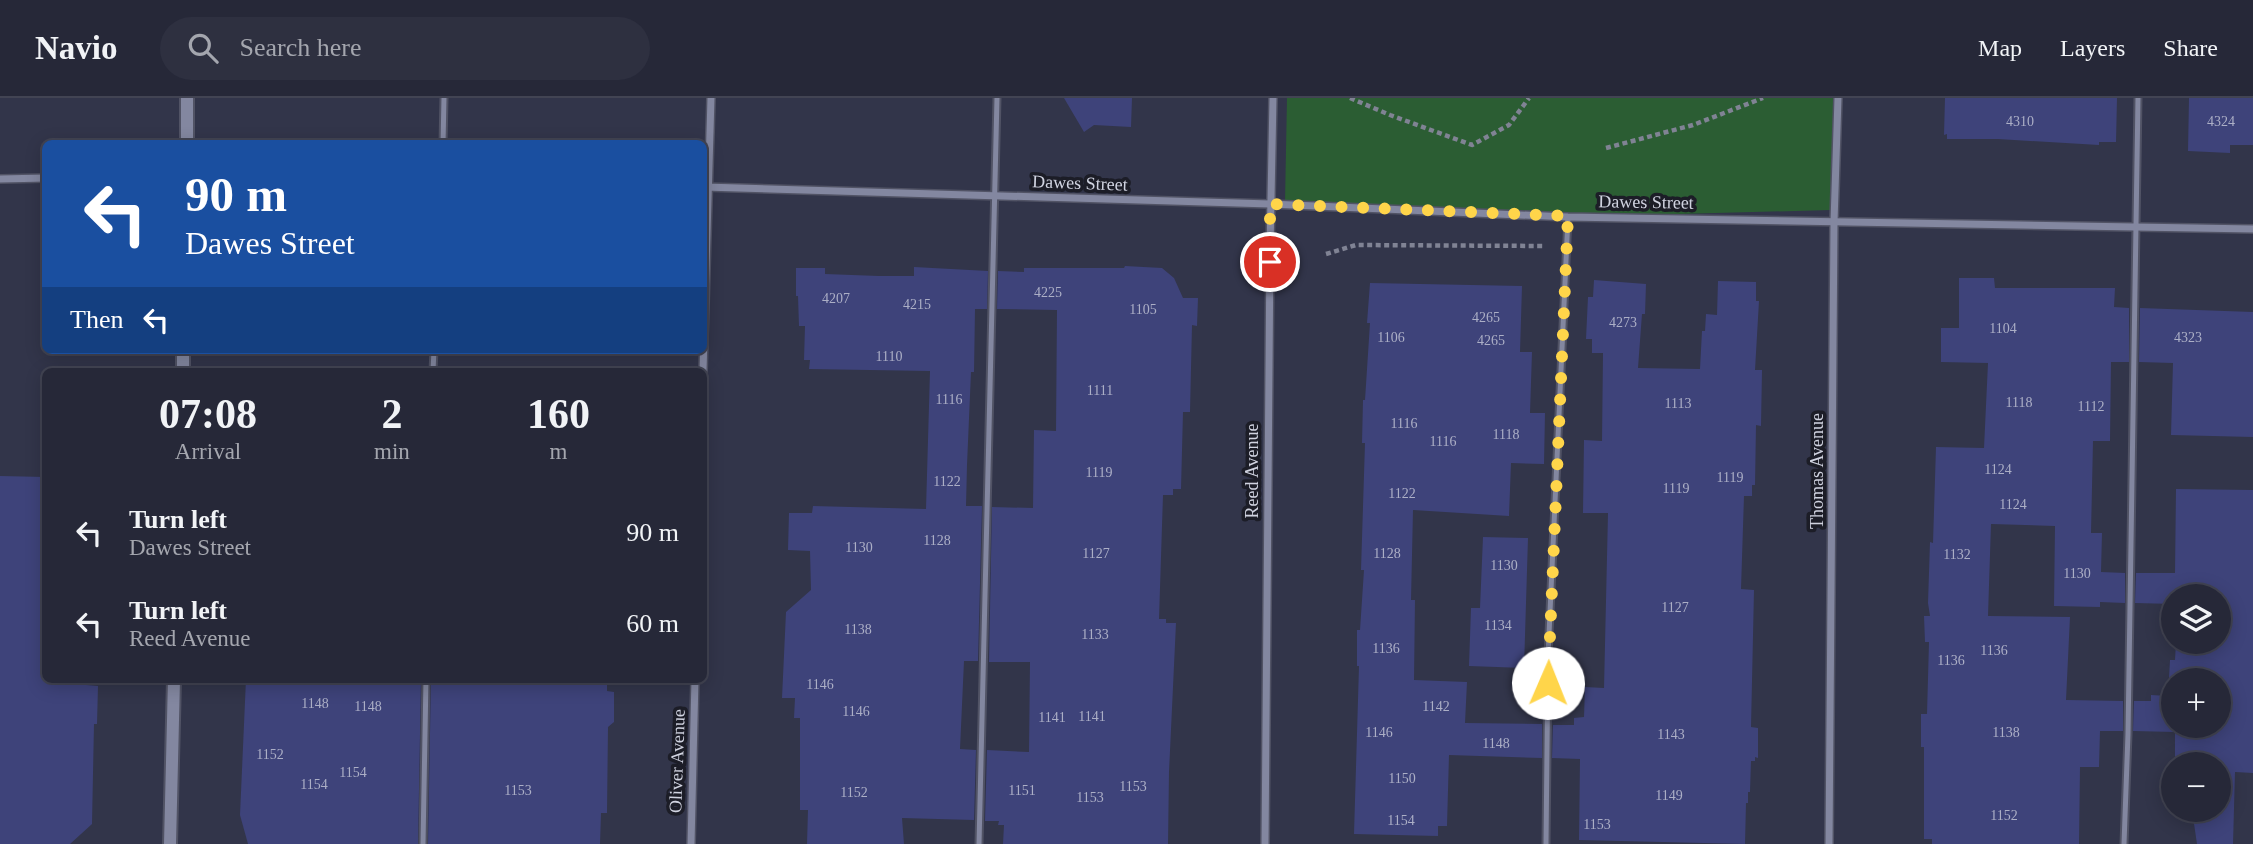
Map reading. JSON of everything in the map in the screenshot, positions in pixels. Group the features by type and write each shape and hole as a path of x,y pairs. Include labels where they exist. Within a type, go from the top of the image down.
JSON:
{"street":[{"path":"187,98 187,140"},
{"path":"707,169 711,98"},
{"name":"Reed Avenue","path":"1265,844 1273,98"},
{"name":"Thomas Avenue","path":"1829,844 1834,222 1838,98"},
{"path":"0,179 42,178"},
{"name":"Dawes Street","path":"707,187 1568,216 2253,229"},
{"path":"170,844 174,683"},
{"name":"Oliver Avenue","path":"691,844 695,683"}],"lane":[{"path":"443,140 444,98"},
{"path":"979,844 997,98"},
{"path":"2124,844 2138,98"},
{"path":"1546,844 1548,656 1568,216"},
{"path":"423,844 426,683"}],"path":[{"path":"1350,98 1472,145 1509,125 1529,98"},
{"path":"1606,149 1693,125 1763,98"},
{"path":"1326,254 1356,245 1544,246"}],"green space":[{"path":"1287,98 1835,98 1831,210 1568,217 1285,202"}],"building":[{"path":"1064,98 1132,98 1131,127 1094,125 1084,132"},
{"path":"1945,98 2117,98 2116,142 2099,142 2099,145 1947,139 1947,134 1944,135"},
{"path":"2189,98 2253,98 2253,145 2230,145 2230,153 2188,151"},
{"path":"1125,266 1162,268 1174,278 1183,298 1198,298 1197,326 1192,325 1190,412 1183,412 1181,489 1173,489 1173,495 1163,495 1159,619 1166,619 1166,623 1176,623 1168,844 1003,844 1004,825 998,825 999,821 985,821 987,750 1029,752 1030,662 989,662 992,507 1033,508 1034,430 1056,431 1057,310 997,309 998,271"},
{"path":"914,267 988,271 987,309 975,309 974,372 971,372 967,465 966,506 982,506 978,661 964,661 960,749 976,750 974,820 902,818 904,844 807,844 808,810 800,810 800,718 794,718 795,698 782,698 786,612 811,590 810,551 788,550 789,513 812,513 813,506 926,509 930,371 809,369 810,360 804,360 805,326 799,326 796,268 825,268 825,274 914,276"},
{"path":"1959,278 1994,278 1995,288 2115,288 2114,307 2129,308 2129,362 2111,362 2110,441 2093,441 2091,533 2102,533 2101,572 2125,573 2125,603 2100,602 2100,607 2054,606 2055,526 1991,524 1988,616 2070,617 2066,700 2123,701 2123,731 2100,731 2099,767 2080,767 2079,844 1932,844 1932,839 1924,839 1924,747 1921,747 1921,714 1927,714 1929,642 1925,642 1924,616 1930,616 1930,542 1933,543 1936,447 1984,448 1988,363 1941,362 1941,328 1959,328"},
{"path":"1594,280 1646,284 1638,368 1700,369 1702,331 1705,331 1706,314 1717,315 1718,281 1756,282 1756,301 1759,301 1755,370 1762,370 1761,426 1756,425 1755,485 1752,485 1752,496 1744,496 1741,589 1754,590 1751,727 1758,728 1758,758 1755,757 1755,761 1751,761 1745,844 1579,840 1580,759 1552,758 1553,725 1574,725 1574,718 1584,717 1585,687 1604,688 1608,513 1583,513 1584,440 1602,441 1603,353 1592,353 1592,339 1586,339 1588,297 1593,297"},
{"path":"1370,283 1522,286 1520,352 1532,352 1530,413 1545,413 1544,464 1511,463 1509,516 1413,510 1411,600 1415,600 1414,680 1467,682 1465,723 1542,724 1542,758 1449,755 1447,826 1438,826 1438,836 1354,834 1359,666 1357,630 1360,630 1364,570 1361,570 1365,443 1362,443 1363,400 1370,323 1367,323"},
{"path":"2140,308 2253,312 2253,437 2171,435 2173,363 2139,362"},
{"path":"0,476 42,477 42,683 86,683 98,686 97,724 94,724 92,824 70,844 0,844"},
{"path":"2176,489 2253,490 2253,773 2235,772 2233,844 2197,844 2194,822 2231,822 2231,752 2175,752 2175,738 2231,738 2231,668 2170,668 2170,660 2175,660 2175,654 2231,654 2231,584 2161,584 2161,604 2135,603 2136,573 2175,573"},
{"path":"1483,537 1528,538 1524,668 1469,666 1471,608 1480,608"},
{"path":"246,683 421,683 418,844 248,844 240,815"},
{"path":"431,683 607,683 607,691 614,692 614,722 608,727 607,813 601,813 600,844 428,844"},
{"path":"2151,695 2161,696 2161,732 2133,731 2134,701 2151,701"}],"route":[{"path":"1270,262 1270,204 1568,216 1548,683"}]}
